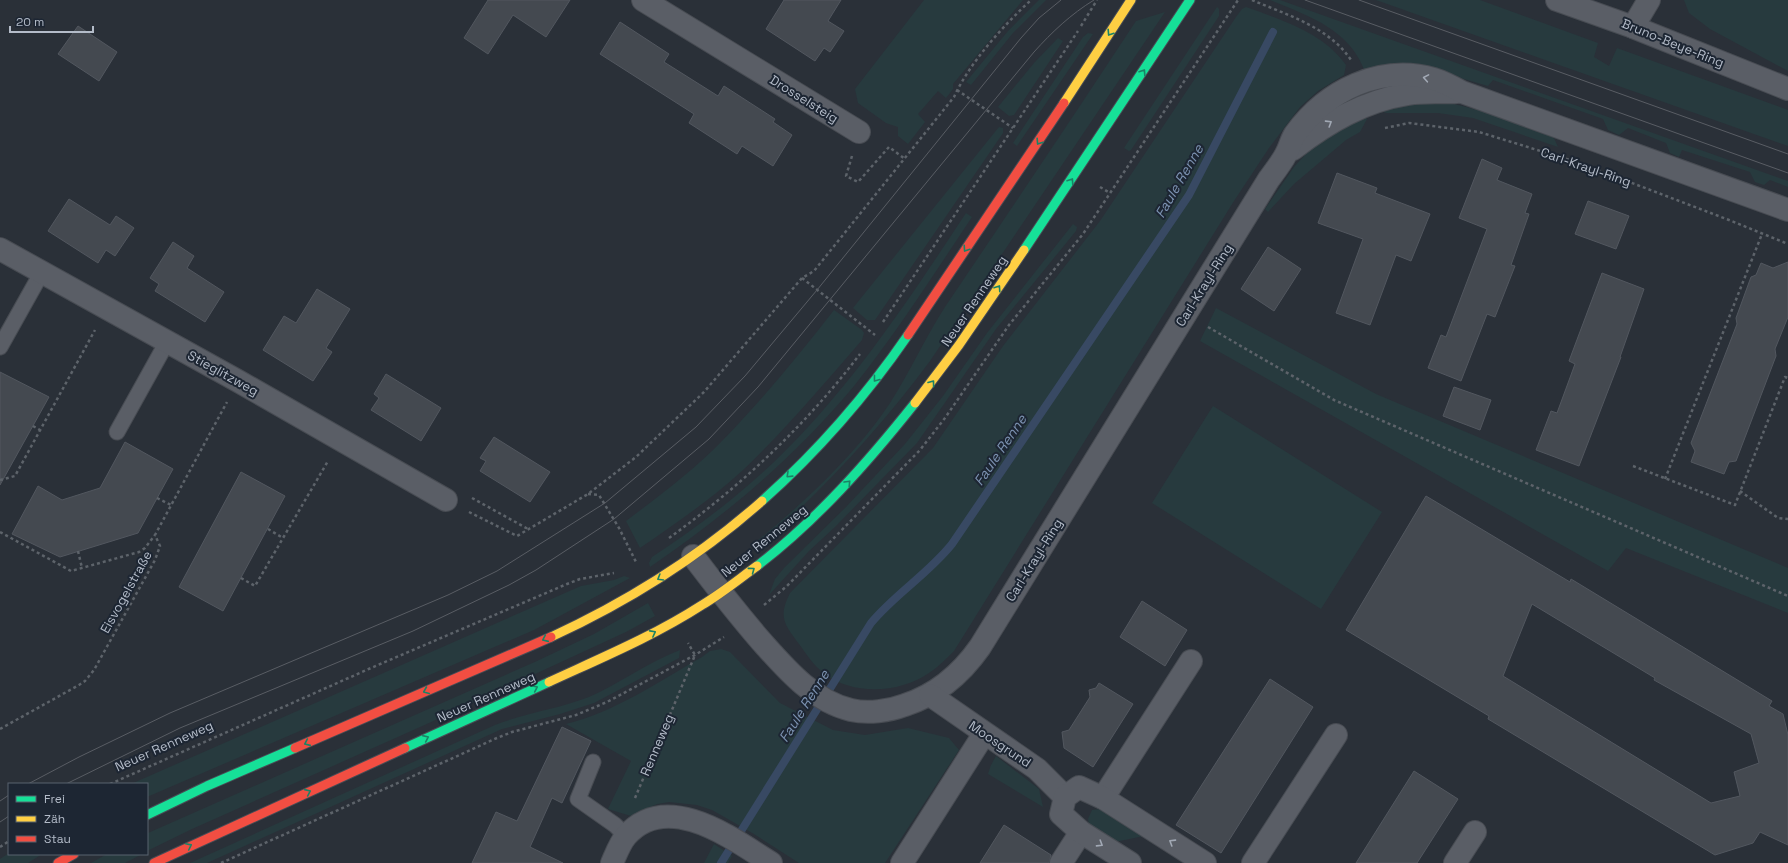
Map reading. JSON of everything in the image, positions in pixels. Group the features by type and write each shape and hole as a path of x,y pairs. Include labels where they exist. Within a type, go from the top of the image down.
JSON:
{"main road":[{"path":"148,815 207,786 553,636 621,600 692,556 758,504 799,466 868,388 937,293 1131,0"},
{"name":"Neuer Renneweg","path":"154,863 612,653 674,622 721,593 776,551 821,510 871,459 909,412 976,321 1190,0"},
{"path":"58,863 72,855"}],"street":[{"name":"Drosselsteig","path":"643,0 859,132"},
{"name":"Bruno-Beye-Ring","path":"1557,0 1633,27 1788,89"},
{"path":"1633,27 1649,0"},
{"name":"Carl-Krayl-Ring","path":"692,556 743,621 794,677 813,692 850,710 870,711 885,710 916,702 930,695 966,666 980,648 1269,179 1286,154 1312,134 1344,114 1368,104 1409,94 1462,92 1788,210"},
{"name":"Stieglitzweg","path":"0,249 238,381 446,500"},
{"path":"1103,798 1191,660"},
{"name":"Moosgrund","path":"930,695 984,734 1037,769 1065,797"},
{"path":"902,863 984,734"},
{"path":"1253,863 1336,735"},
{"path":"1130,863 1081,832 1061,814 1065,797 1079,787 1103,798 1205,863"},
{"path":"612,863 626,836 649,820 668,816 696,821 718,830 771,863"},
{"path":"1061,863 1081,832"},
{"path":"1455,863 1475,832"}],"lane":[{"path":"0,346 42,272"},
{"path":"117,432 167,342"},
{"path":"593,762 578,799 615,825 626,836"}],"path":[{"path":"446,500 516,536 588,494 636,457 704,392 802,278 814,271 954,97 957,90 977,61 1008,24 1031,0"},
{"path":"870,342 1097,0"},
{"path":"1252,0 1310,25 1323,33 1342,47 1354,66"},
{"path":"957,90 1013,128"},
{"name":"Carl-Krayl-Ring","path":"1383,128 1409,123 1479,132 1577,163"},
{"path":"859,132 846,176 858,182 889,148 905,159"},
{"name":"Carl-Krayl-Ring","path":"1592,168 1788,244"},
{"path":"1100,187 1110,194"},
{"path":"1665,479 1762,234"},
{"path":"802,278 875,335"},
{"path":"0,480 15,476 107,308"},
{"path":"1206,325 1334,400 1788,596"},
{"path":"666,541 742,482 772,454 837,383 865,348"},
{"path":"1633,466 1735,505 1785,377 1788,378"},
{"name":"Eisvogelstraße","path":"0,729 78,685 90,676 159,551 159,542 155,535 238,381"},
{"path":"33,426 40,430"},
{"path":"241,578 254,586 340,440"},
{"path":"1740,491 1778,518 1788,519"},
{"path":"588,494 599,495 619,528 638,567"},
{"path":"157,498 171,505"},
{"path":"268,529 283,538"},
{"path":"0,532 69,570 82,568 139,552 145,548 155,535"},
{"path":"78,552 82,568"},
{"path":"630,565 642,558"},
{"name":"Neuer Renneweg","path":"112,783 371,668 567,584 580,579 607,575 619,571"},
{"path":"221,863 497,738 512,732 576,715 607,702 722,639"},
{"name":"Renneweg","path":"626,836 626,822 630,808 695,655"},
{"path":"0,848 8,842"}],"green space":[{"path":"924,0 1023,0 953,84 953,89 946,98 938,91 918,114 925,122 908,144 898,136 898,127 886,123 858,103 855,89"},
{"path":"1039,0 1046,0 1013,33 971,85 966,82 1008,31"},
{"path":"1270,0 1280,0 1788,181 1788,187 1770,180 1764,185 1755,182 1750,172 1682,150 1679,157 1670,153 1666,143 1628,128 1619,135 1608,130 1603,119 1493,80 1488,86 1450,75 1366,75 1351,47 1340,36 1314,19"},
{"path":"1376,0 1480,0 1598,43 1594,57 1609,66 1617,48 1788,110 1788,146"},
{"path":"1684,0 1788,0 1788,71 1710,29 1689,13"},
{"path":"1217,7 1219,9 1219,16 1131,150 1129,151 1124,148"},
{"path":"1246,7 1301,29 1326,44 1346,65 1344,75 1318,91 1300,107 1269,148 1234,201 954,651 939,666 929,673 905,685 891,688 863,689 849,686 825,674 811,660 786,625 784,620 784,608 790,593 933,448 1003,346 1100,221 1236,17 1242,9"},
{"path":"1165,12 930,361 873,432 832,477 761,545 758,543 757,541 793,511 829,476 877,421 890,403 945,307 1136,21"},
{"path":"1088,33 1093,34 1017,146 1013,143 1083,37"},
{"path":"1058,38 1063,41 1014,115 1009,116 998,107 1034,63"},
{"path":"1426,99 1475,109 1521,124 1553,136 1558,147 1473,118 1438,113 1387,113 1379,111"},
{"path":"1364,113 1367,119 1360,132 1346,140 1294,184 1268,212 1265,209 1294,167 1315,144"},
{"path":"999,127 1003,128 1003,133 875,320 867,320 853,308"},
{"path":"966,213 972,217 915,303 870,366 831,412 784,461 758,484 706,527 650,567 649,563 652,557 715,512 745,488 802,434 828,405 900,311"},
{"path":"1073,224 1077,227 1076,231 996,329 917,443 835,527 809,551 769,595 775,579 784,568 846,507 905,444 943,396 987,333"},
{"path":"1216,308 1376,394 1788,568 1788,613 1626,548 1608,571 1200,341"},
{"path":"834,310 862,330 864,333 862,340 789,423 742,471 705,502 640,548 626,521 688,473 722,441 780,377"},
{"path":"1213,406 1382,512 1321,609 1152,503"},
{"path":"624,576 630,578 534,630 148,797 148,783 133,783 581,586 614,580"},
{"path":"648,603 655,616 626,632 429,723 192,829 148,851 148,833 537,661 594,634"},
{"path":"721,649 730,652 780,703 833,730 865,735 908,728 949,738 959,750 885,863 799,863 754,834 712,810 697,805 669,802 657,804 631,816 608,809 631,761 566,724 584,719 619,704 653,686 710,651"},
{"path":"680,650 679,658 594,703 560,714 502,729 207,863 190,863 495,725 589,697 612,686 657,660"},
{"path":"996,756 1039,789 1043,807 988,774"},
{"path":"1100,809 1144,836 1115,842 1089,825 1088,819 1092,810"},
{"path":"714,844 732,856 728,863 704,863"},
{"path":"8,854 8,855 40,855 28,863 0,863 0,859"},
{"path":"105,855 140,855 125,863 91,863"}],"building":[{"path":"488,0 570,0 546,37 513,15 488,54 464,38"},
{"path":"784,0 841,0 828,21 844,31 830,52 824,48 815,61 766,29"},
{"path":"620,22 669,54 664,62 718,96 724,86 775,119 773,122 792,135 773,166 742,146 737,154 689,123 694,114 600,54"},
{"path":"78,26 117,52 99,81 58,54"},
{"path":"1482,159 1502,168 1497,180 1532,194 1525,213 1529,214 1511,265 1515,266 1495,317 1487,314 1461,381 1428,368 1441,335 1446,337 1487,229 1459,218"},
{"path":"1337,173 1377,188 1375,193 1430,214 1411,261 1396,255 1370,325 1336,313 1363,239 1318,223"},
{"path":"69,199 110,225 116,216 134,228 115,256 106,250 98,263 48,231"},
{"path":"1588,201 1629,216 1616,249 1575,234"},
{"path":"173,242 194,256 187,268 224,292 205,322 155,291 159,284 150,278"},
{"path":"1268,247 1301,269 1274,311 1241,289"},
{"path":"1788,262 1788,317 1775,349 1776,356 1736,461 1729,462 1724,474 1691,462 1695,451 1691,443 1737,324 1736,318 1751,277 1756,275 1761,263 1773,268"},
{"path":"1602,273 1644,289 1621,357 1579,466 1536,450 1551,411 1557,413 1575,364 1569,361"},
{"path":"317,289 350,309 326,348 332,352 313,381 263,350 284,316 296,323"},
{"path":"0,372 49,397 0,485"},
{"path":"386,374 441,408 421,441 371,410 379,398 374,394"},
{"path":"1454,387 1491,400 1480,430 1443,416"},
{"path":"494,437 550,472 530,502 480,471 486,461 480,458"},
{"path":"125,442 173,469 138,533 60,557 12,534 38,486 62,500 100,488"},
{"path":"241,472 285,496 223,611 179,587"},
{"path":"1426,496 1570,582 1571,579 1772,701 1769,706 1783,714 1788,735 1788,845 1760,832 1753,843 1715,855 1488,719 1489,716 1346,630","holes":["1532,604 1655,678 1654,680 1751,734 1759,763 1734,772 1740,796 1711,803 1503,676"]},
{"path":"1142,601 1187,630 1165,666 1120,637"},
{"path":"1270,679 1313,707 1221,853 1176,825"},
{"path":"1099,683 1133,704 1093,767 1064,748 1062,732 1069,730 1090,697 1089,690 1096,688"},
{"path":"562,727 591,741 562,803 552,798 530,847 563,863 472,863 496,812 517,821"},
{"path":"1414,771 1458,799 1417,863 1356,863"},
{"path":"1004,825 1051,855 1049,863 980,863"}],"waterway":[{"name":"Faule Renne","path":"721,863 871,623 890,603 933,565 952,544 1189,195 1273,32"}],"tram line":[{"path":"30,783 79,757 170,713 448,595 497,571 605,503 696,427 745,376 817,290 1021,38 1039,18 1061,0"},
{"path":"68,783 180,728 413,631 509,585 536,570 614,519 709,439 758,387 1034,52 1062,24 1077,11 1094,0"},
{"path":"1305,0 1788,173"},
{"path":"1359,0 1788,154"},
{"path":"0,801 8,796"},
{"path":"0,822 8,817"}],"traffic: fast":[{"path":"1024,250 1190,0"},
{"path":"762,501 802,463 840,422 875,380 908,335"},
{"path":"757,566 821,510 879,447 915,403"},
{"path":"405,748 549,682"},
{"path":"148,815 207,786 295,748"}],"traffic: slow":[{"path":"1064,103 1131,0"},
{"path":"915,403 959,345 1024,250"},
{"path":"551,637 607,609 662,576 714,541 762,501"},
{"path":"549,682 665,627 723,591 757,566"}],"traffic: jam":[{"path":"908,335 1064,103"},
{"path":"295,748 551,637"},
{"path":"154,863 405,748"},
{"path":"58,863 72,855"}]}
